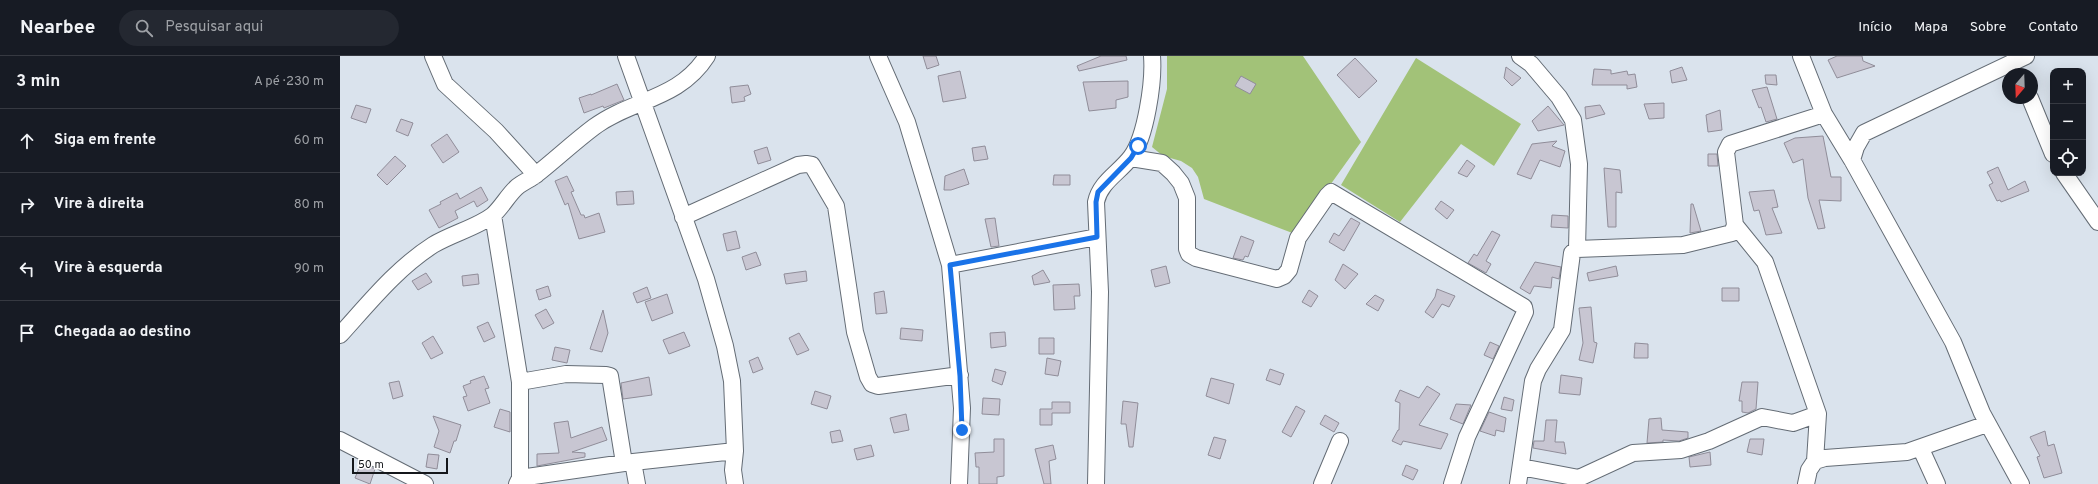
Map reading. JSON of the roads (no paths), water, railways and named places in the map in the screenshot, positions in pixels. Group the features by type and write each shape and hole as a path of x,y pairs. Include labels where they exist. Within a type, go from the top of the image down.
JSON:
{"street":[{"path":"433,56 445,84 496,131 536,175"},
{"path":"626,56 706,279 730,364 735,452 733,470 735,484"},
{"path":"340,335 387,283 410,262 434,244 493,215 518,186 536,175 593,128 642,102 664,94 679,86 693,75 707,56"},
{"path":"878,56 906,122 950,265 960,376 962,430 959,484"},
{"path":"1096,484 1100,292 1096,202 1098,192 1131,158 1138,146 1152,85 1152,56"},
{"path":"1520,56 1531,64 1559,97 1573,120 1579,164 1578,250"},
{"path":"1800,56 1824,114 1852,160 1953,342 1987,424 2021,484"},
{"path":"1852,160 1856,147 1864,133 2019,62"},
{"path":"2032,104 2050,147"},
{"path":"1518,484 1533,381 1538,369 1562,330 1572,253 1578,250 1671,244 1683,245 1732,233 1735,225 1726,152 1727,147 1730,144 1824,114"},
{"path":"1131,158 1162,163 1181,183 1187,198 1187,250 1189,254 1196,258 1277,279 1284,276 1289,270 1298,238 1331,192 1524,307 1525,312 1468,437 1452,484"},
{"path":"683,217 798,165 812,165 836,206 855,332 868,377 872,384 878,386 960,376"},
{"path":"2066,176 2098,222"},
{"path":"493,215 520,382 518,481 628,463 735,452"},
{"path":"1735,225 1765,262 1818,414 1815,461 1809,470 1806,484"},
{"path":"950,265 1097,237"},
{"path":"520,382 566,374 610,376 628,463 637,484"},
{"path":"1521,467 1580,478 1633,454 1681,450 1709,441 1762,417 1793,423 1818,414"},
{"path":"1815,461 1825,458 1907,452 1921,449 1987,424"},
{"path":"340,440 424,484"},
{"path":"1322,484 1340,441"},
{"path":"1921,449 1937,484"}]}
